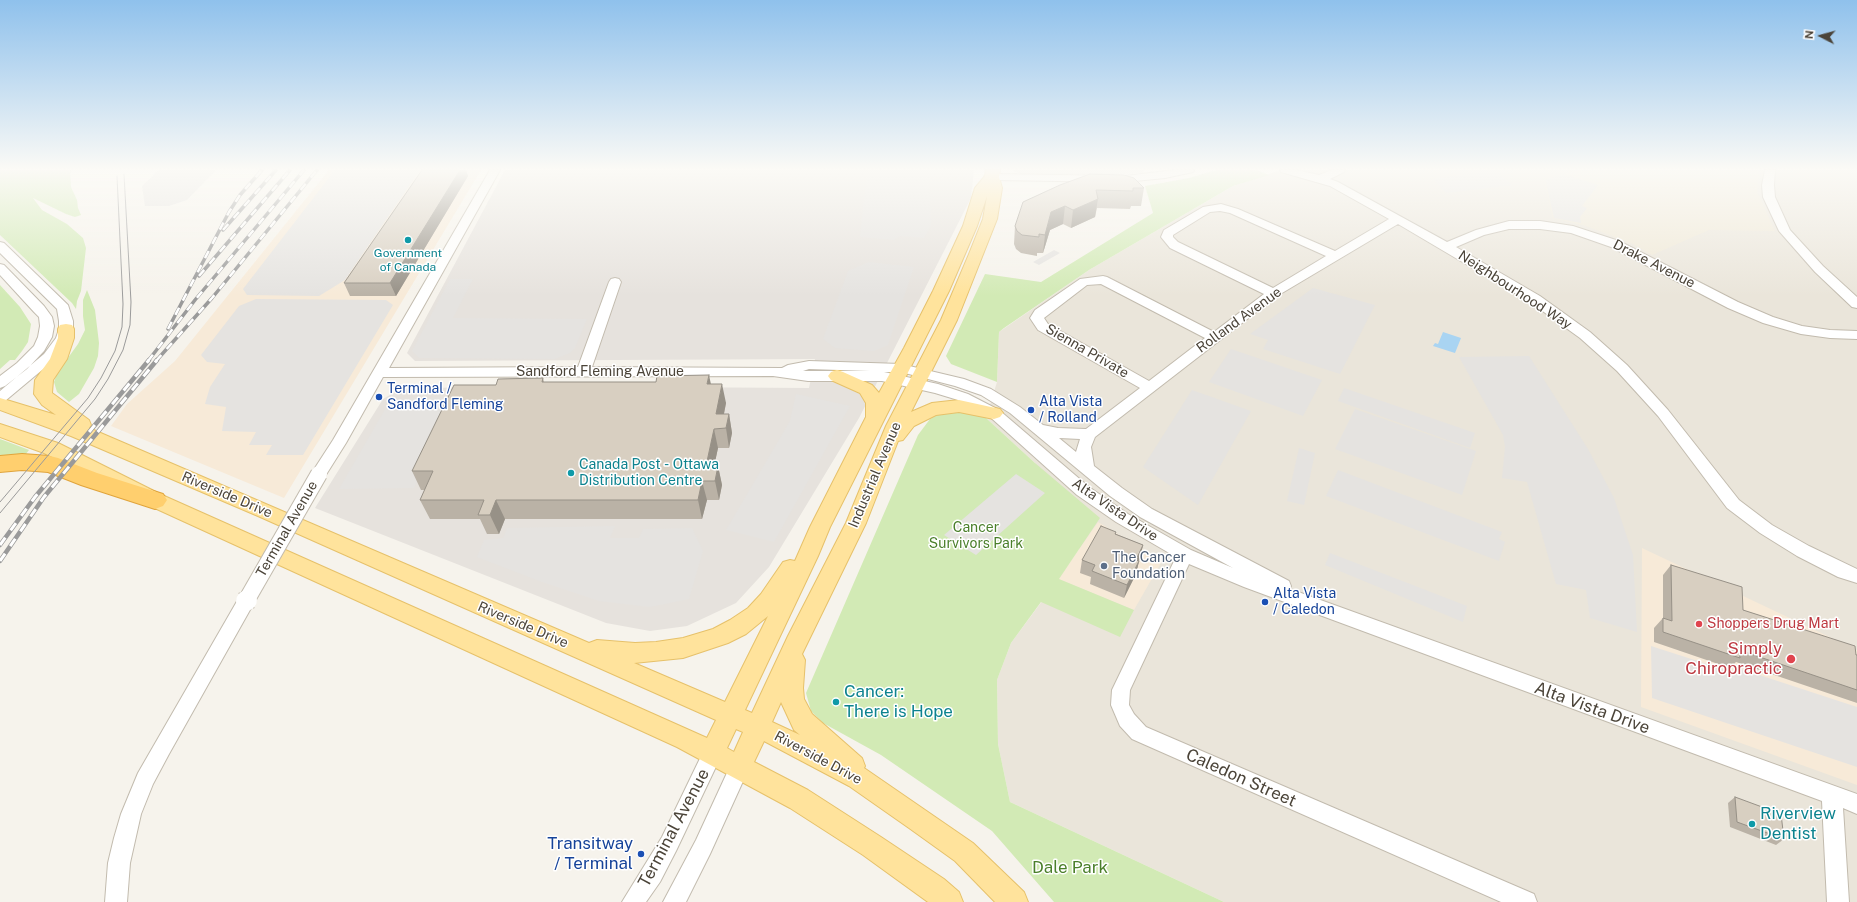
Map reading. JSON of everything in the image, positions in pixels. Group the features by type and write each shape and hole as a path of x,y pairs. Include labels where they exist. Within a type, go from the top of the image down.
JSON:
{"highway":[{"path":"0,464 22,462 50,464 89,479 156,500"}],"main road":[{"name":"Industrial Avenue","path":"712,754 808,556 820,527 875,416 913,348 945,282 970,226 974,212"},
{"name":"Industrial Avenue","path":"739,768 796,643 856,523 895,426 949,320 990,219 991,212"},
{"path":"66,329 66,338 58,360 44,380 43,394 54,406 111,445"},
{"path":"837,376 866,389 873,397 875,403 875,416"},
{"name":"Riverside Drive","path":"0,404 47,419 265,511 392,568 759,727 821,757 890,799 964,852 1014,902"},
{"path":"882,456 899,430 907,422 923,412 959,406 994,413"},
{"path":"0,430 51,448 156,500 686,739 799,799 872,846 934,889 949,902"},
{"path":"566,643 612,652 656,652 683,648 720,636 756,614 769,600 789,569 820,527"},
{"path":"796,643 792,700 803,722 890,799"}],"street":[{"name":"Terminal Avenue","path":"116,902 119,863 124,838 131,814 145,780 246,601 319,474 339,443 471,212"},
{"path":"1202,212 1168,233 1167,237 1174,245 1273,293"},
{"path":"1236,212 1335,256"},
{"name":"Neighbourhood Way","path":"1385,212 1448,247 1535,299 1585,335 1622,368 1663,413 1713,480 1734,504 1766,529 1803,551 1844,572 1857,576"},
{"path":"1776,212 1785,231 1820,269 1857,304"},
{"name":"Rolland Avenue","path":"1088,434 1213,337 1273,293 1398,219"},
{"name":"Drake Avenue","path":"1448,247 1480,232 1509,225 1540,225 1573,230 1615,244 1733,305 1768,320 1802,330 1830,334 1857,335"},
{"path":"0,246 58,302 65,314 66,329 62,339 49,357 0,398"},
{"path":"0,268 39,309 45,317 47,326 40,348 22,366 0,383"},
{"name":"Sienna Private","path":"1150,387 1043,327 1037,318 1040,313 1084,282 1102,280 1213,337"},
{"path":"583,372 615,282"},
{"name":"Sandford Fleming Avenue","path":"773,371 809,365 898,373"},
{"name":"Sandford Fleming Avenue","path":"378,374 773,371 808,376 879,376 898,373"},
{"name":"Alta Vista Drive","path":"898,373 920,378 959,382 986,392 1015,410 1116,492 1168,525 1328,609"},
{"name":"Alta Vista Drive","path":"920,378 963,397 994,413 1005,421 1083,491 1122,518 1185,555 1250,582 1328,609 1857,804"},
{"path":"1040,430 1062,434 1088,434 1084,447 1084,457 1087,468"},
{"name":"Caledon Street","path":"1185,555 1121,690 1120,705 1127,720 1139,733 1526,902"},
{"name":"Terminal Avenue","path":"633,902 652,874 669,844 712,754"},
{"name":"Terminal Avenue","path":"674,902 703,847 739,768"},
{"path":"1832,795 1838,902"}],"shaded area":[{"path":"295,212 456,212 284,498 111,426 127,404 175,361"},
{"path":"302,212 391,212 345,280 319,296 247,295 243,289"},
{"path":"482,212 964,212 859,418 769,567 736,603 687,626 650,631 606,623 315,508 383,399 397,391 408,389 492,386 809,388 815,359 415,361 407,353"},
{"path":"863,212 931,212 931,226 924,238 900,236 894,240 860,237"},
{"path":"1188,212 1857,212 1857,902 1224,902 1010,802 998,744 997,680 1011,643 1080,550 1035,463 986,418 997,382 999,332 1089,270"},
{"path":"1552,212 1766,212 1775,231 1709,230 1652,255 1633,244 1586,226 1553,218"},
{"path":"1553,212 1584,212 1580,217 1581,223 1554,218"},
{"path":"1054,250 1060,253 1039,265 1033,262"},
{"path":"869,262 914,267 888,345 874,351 835,348 823,339 848,271"},
{"path":"450,279 473,279 453,318 587,319 575,348 570,353 555,359 419,358 412,351"},
{"path":"1313,288 1375,305 1340,374 1263,349 1268,340 1250,334"},
{"path":"256,299 386,300 393,305 303,455 266,455 272,445 249,445 256,432 222,431 226,407 205,404 210,387 225,364 207,362 201,355 239,306"},
{"path":"1231,349 1322,380 1303,416 1209,382"},
{"path":"1529,356 1588,449 1614,498 1633,555 1637,632 1590,618 1586,590 1556,584 1527,482 1502,478 1505,447 1503,435 1459,357"},
{"path":"1344,388 1475,433 1470,448 1338,401"},
{"path":"1192,390 1251,411 1198,505 1143,467"},
{"path":"796,394 850,406 774,542 726,530 790,421"},
{"path":"449,397 456,401 414,488 339,489 391,399"},
{"path":"1355,409 1476,451 1462,495 1335,449"},
{"path":"1299,448 1315,453 1304,505 1287,501"},
{"path":"1338,470 1502,532 1499,539 1505,542 1499,561 1326,496"},
{"path":"1016,474 1045,493 976,555 944,535"},
{"path":"1098,522 1162,561 1134,610 1058,579"},
{"path":"615,526 610,538 639,538 643,529 692,528 703,551 689,599 650,607 599,601 542,582 477,557 484,540 503,538 507,528"},
{"path":"1642,548 1857,650 1857,785 1641,707"},
{"path":"1330,553 1467,606 1463,622 1325,565"},
{"path":"1651,646 1741,675 1741,669 1857,707 1857,767 1652,698"}],"green space":[{"path":"0,212 46,212 67,224 83,238 86,248 81,291 76,309 72,303 0,235"},
{"path":"62,212 80,212 81,215 75,217"},
{"path":"1188,212 1089,270 999,332 997,382 951,364 946,356 985,274 1041,282 1153,213"},
{"path":"0,285 20,307 31,324 28,342 22,351 15,360 10,360 0,369"},
{"path":"87,290 95,310 99,343 98,356 94,368 79,394 69,402 57,392 54,382 57,373 78,344 85,330 83,300"},
{"name":"Cancer Survivors Park","path":"945,411 970,412 986,418 1035,463 1100,518 1059,579 1134,610 1120,637 1041,602 1011,643 997,680 998,744 1010,802 1224,902 1054,902 992,831 881,755 823,723 811,711 806,693 918,435 930,419"},
{"path":"0,439 29,450 22,459 0,460"}],"water":[{"path":"1443,332 1461,338 1455,353 1433,346 1435,343 1438,344"}],"building":[{"path":"393,212 434,212 390,283 344,283"},
{"path":"1020,212 1051,212 1045,235 1039,234 1039,237 1022,235 1017,231 1015,226"},
{"name":"Canada Post - Ottawa Distribution Centre","path":"709,375 707,384 722,384 716,414 729,414 726,428 714,429 706,466 718,466 715,481 702,481 698,500 496,500 490,515 478,515 484,500 420,500 433,471 412,471 454,385 496,385 498,379 543,378 542,382 656,382 657,376"},
{"name":"The Cancer Foundation","path":"1101,526 1116,532 1115,534 1143,545 1136,560 1139,561 1127,585 1092,571 1095,565 1082,560"},
{"path":"1671,565 1742,587 1743,610 1855,646 1857,655 1857,690 1739,650 1740,658 1663,632 1663,618 1672,621"},
{"path":"1735,797 1781,814 1784,839 1737,822"}],"tram line":[{"path":"0,502 88,398 101,378 115,351 122,327 123,304 119,212"},
{"path":"0,513 95,399 108,379 123,350 130,325 131,302 126,212"}],"railway":[{"path":"168,329 229,212"},
{"path":"223,230 239,212"},
{"path":"199,276 254,212"},
{"path":"148,361 195,300 269,212"},
{"path":"156,361 212,298 282,212"},
{"path":"0,545 35,497 149,360"},
{"path":"0,561 44,497 157,360"}],"place":[{"name":"Government of Canada","path":"408,240"},
{"name":"Terminal / Sandford Fleming","path":"379,397"},
{"name":"Alta Vista / Rolland","path":"1031,410"},
{"name":"Canada Post - Ottawa Distribution Centre","path":"571,473"},
{"name":"The Cancer Foundation","path":"1104,566"},
{"name":"Alta Vista / Caledon","path":"1265,602"},
{"name":"Shoppers Drug Mart","path":"1699,624"},
{"name":"Simply Chiropractic","path":"1791,659"},
{"name":"Cancer: There is Hope","path":"836,702"},
{"name":"Riverview Dentist","path":"1752,824"},
{"name":"Transitway / Terminal","path":"641,854"}],"park label":[{"name":"Dale Park","path":"1070,868"}]}
